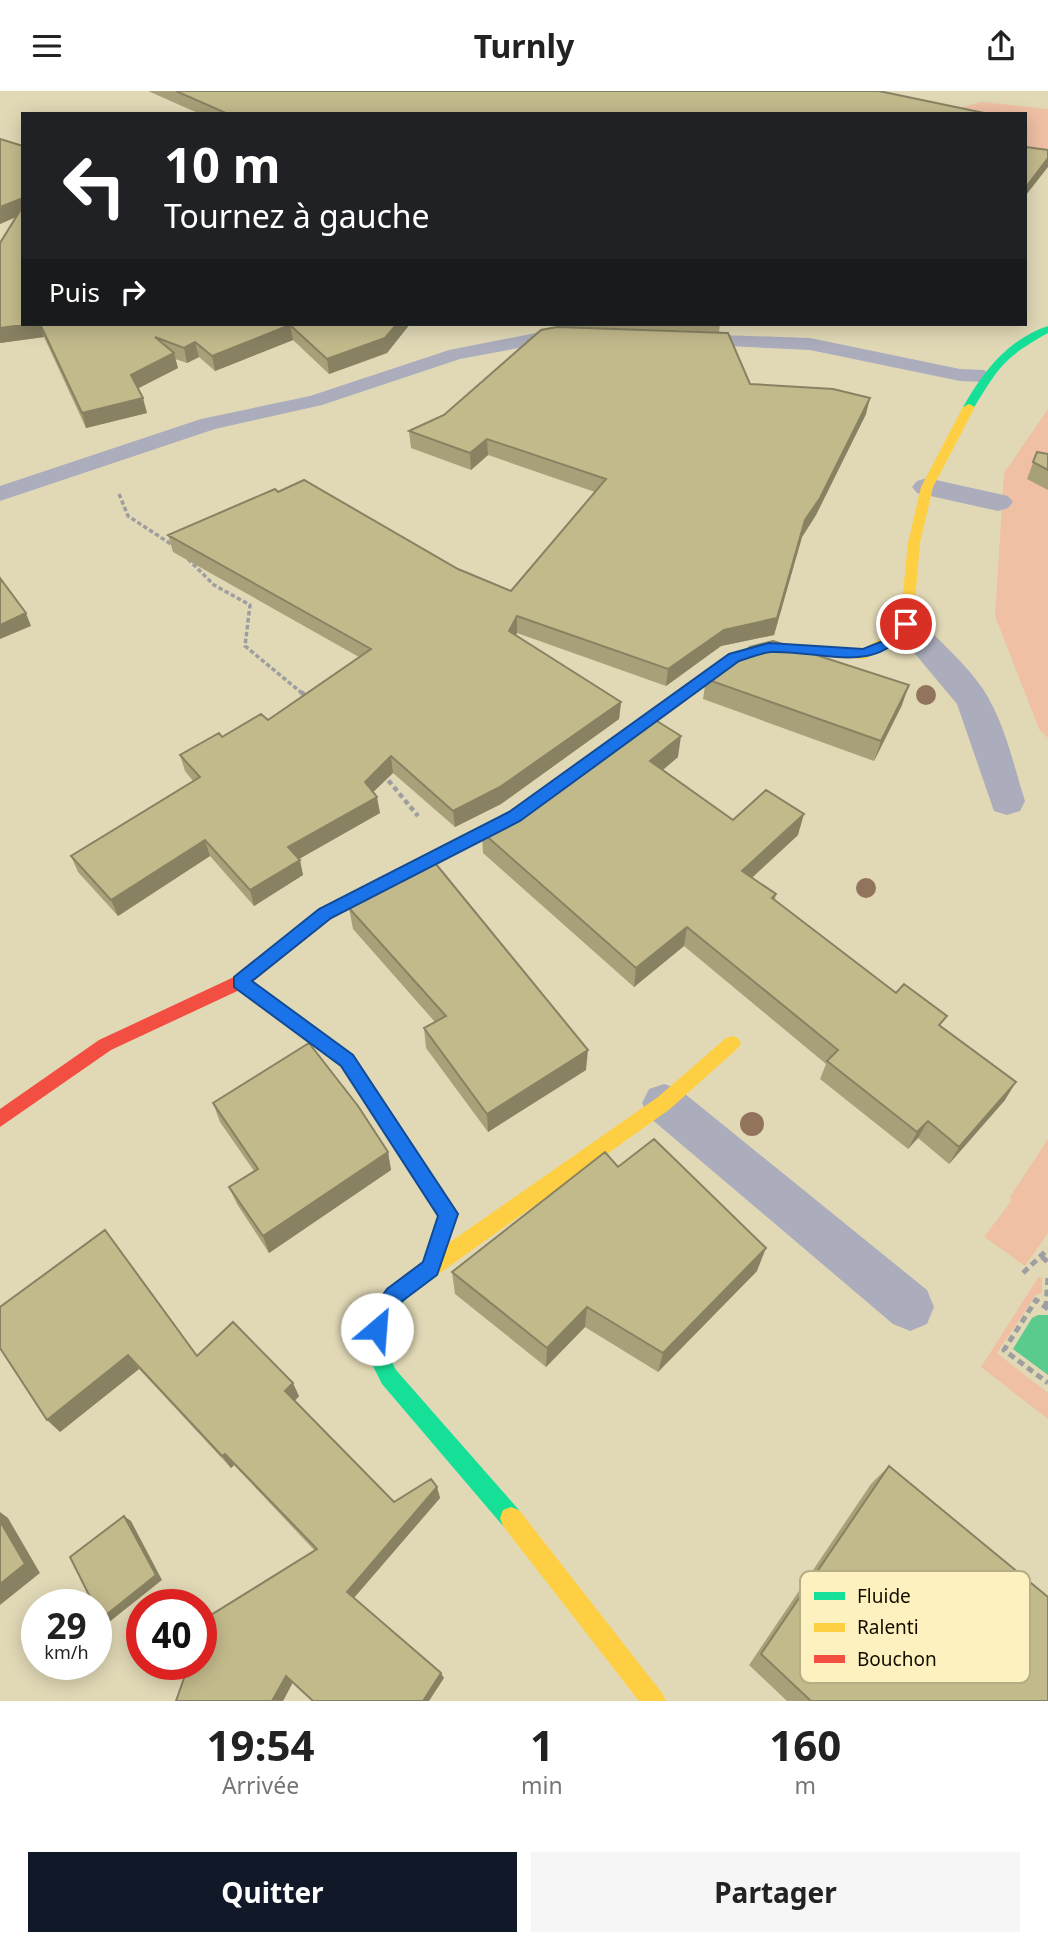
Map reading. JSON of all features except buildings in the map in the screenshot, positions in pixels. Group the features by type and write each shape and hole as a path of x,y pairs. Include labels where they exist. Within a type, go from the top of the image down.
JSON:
{"street":[{"path":"0,1119 105,1045 240,982 325,914 443,851 515,817 734,657 769,648 865,654 887,644 906,624 914,543 927,487 984,376 1004,353 1048,329"},
{"path":"927,487 998,502"},
{"path":"906,624 929,654 962,686 982,719 1007,801"},
{"path":"240,982 347,1060 448,1214 430,1268"},
{"path":"654,1701 511,1518 389,1377 372,1344 381,1315 394,1296 664,1103 732,1043"},
{"path":"664,1103 910,1307"}],"lane":[{"path":"0,494 209,424 315,401 456,354 556,335 598,337"},
{"path":"666,339 810,344 960,375 984,376"}],"path":[{"path":"105,458 128,516 179,549 214,585 250,605 245,646 315,705"},
{"path":"378,769 405,797 443,851"},
{"path":"1023,1273 1048,1249"},
{"path":"1042,1257 1048,1262"},
{"path":"1047,1309 1048,1277"},
{"path":"1047,1309 1036,1300 1004,1350 1048,1383"}],"shaded area":[{"path":"982,102 1048,109 1048,164 1027,162 1027,112 942,112"},
{"path":"1048,409 1048,738 1039,729 995,616 1004,473"},
{"path":"1048,1139 1048,1233 1025,1266 984,1237 1011,1201 1010,1197"},
{"path":"1039,1276 1042,1278 1042,1293 1036,1295 997,1353 1048,1393 1048,1419 981,1367"},
{"path":"1048,1315 1048,1375 1013,1349 1032,1318"}],"traffic: fast":[{"path":"969,407 1000,359 1048,329"},
{"path":"365,893 515,816 726,663"},
{"path":"442,1205 448,1214 430,1268 394,1296 381,1315 372,1344 389,1377 511,1518"}],"traffic: slow":[{"path":"726,663 734,657 769,648 865,654 895,636 906,624 914,543 927,487 969,407"},
{"path":"240,982 347,1060 442,1205"},
{"path":"430,1268 664,1103 732,1043"},
{"path":"511,1518 654,1701"}],"traffic: jam":[{"path":"0,1119 105,1045 240,982 325,914 365,893"}],"route":[{"path":"377,1329 381,1315 394,1296 430,1268 448,1214 347,1060 240,982 325,914 443,851 515,817 734,657 769,648 865,654 887,644 906,624"}]}
